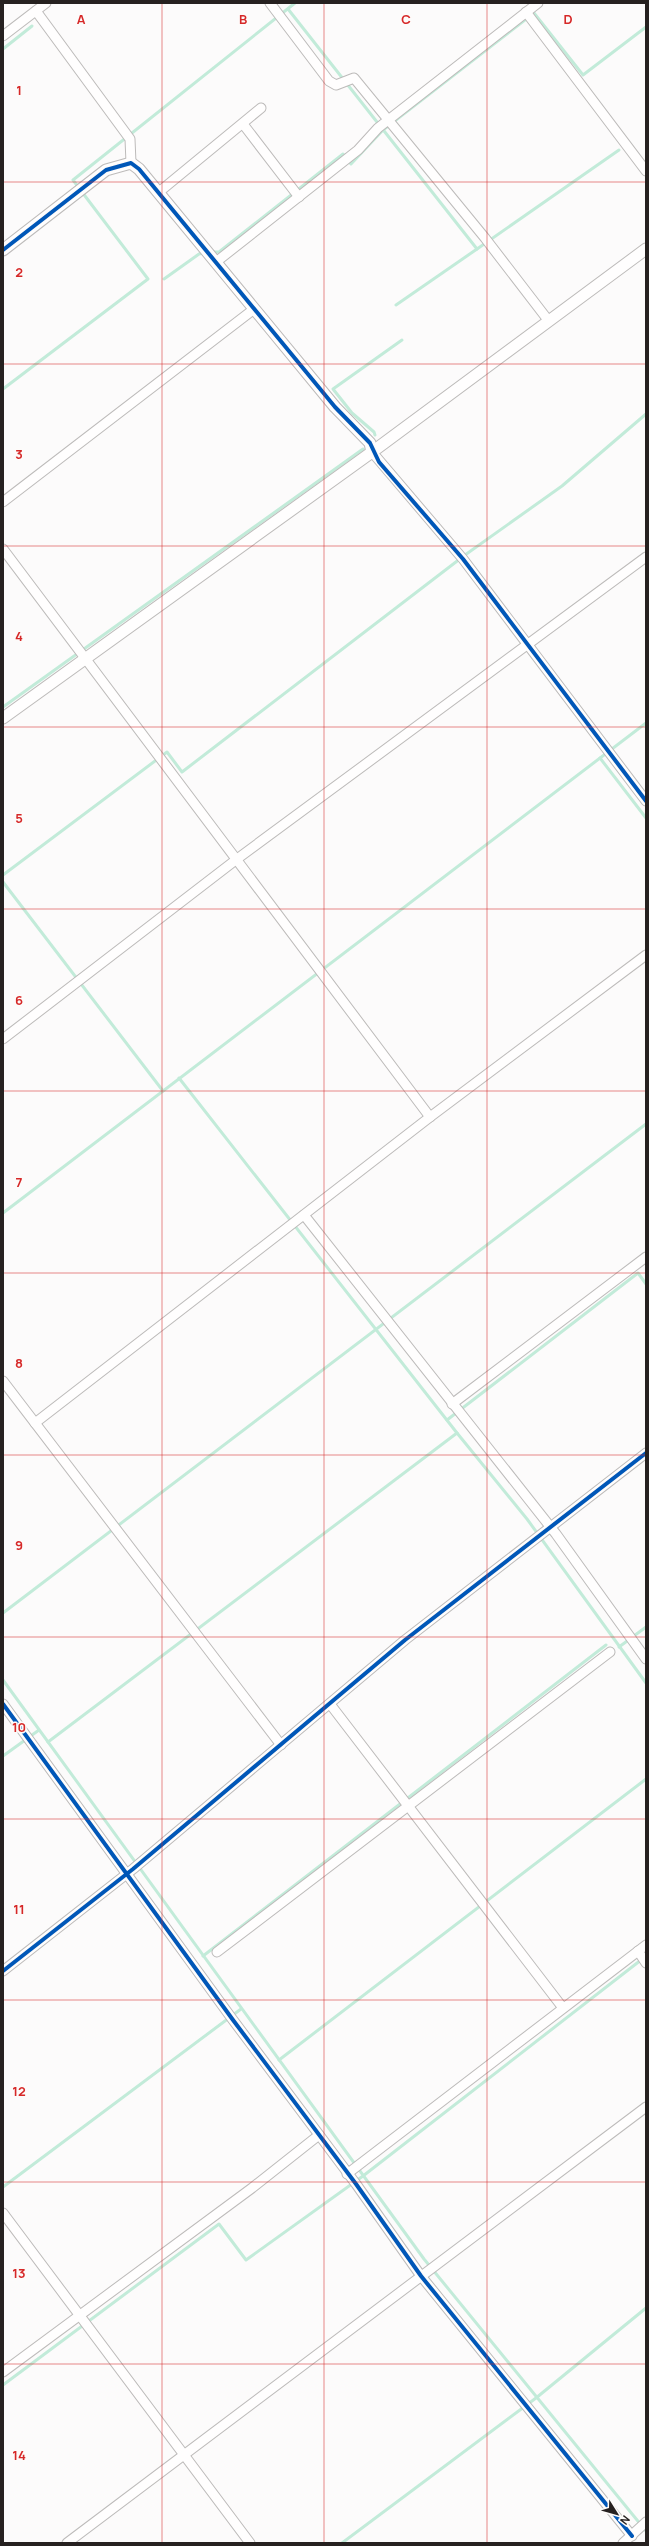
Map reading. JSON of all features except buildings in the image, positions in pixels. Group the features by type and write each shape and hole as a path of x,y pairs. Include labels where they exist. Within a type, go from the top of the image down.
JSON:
{"street":[{"path":"3,36 46,3"},
{"path":"270,3 329,81 336,85 354,78 383,124 485,238 493,251 548,320"},
{"path":"211,256 296,193 347,159 383,124 528,15 538,3"},
{"path":"36,11 128,136 131,163 139,169 159,192 335,407 370,444 372,452 461,557 646,801"},
{"path":"528,15 646,171"},
{"path":"159,192 261,108"},
{"path":"243,124 296,193"},
{"path":"3,250 106,170 131,163"},
{"path":"3,718 83,654 372,452 548,320 646,249"},
{"path":"3,502 254,309"},
{"path":"3,550 83,654 430,1117"},
{"path":"3,1039 237,859 646,557"},
{"path":"35,1423 430,1117 646,955"},
{"path":"297,1220 388,1322 549,1528 646,1659"},
{"path":"456,1409 646,1257"},
{"path":"3,1381 281,1745"},
{"path":"3,1971 133,1869 411,1635 646,1453"},
{"path":"217,1952 406,1802 610,1652"},
{"path":"3,1704 27,1737 133,1869 231,2018 319,2135 353,2174 428,2271 527,2405 632,2536"},
{"path":"330,1704 563,2008"},
{"path":"353,2174 563,2008 642,1958 646,1945"},
{"path":"67,2543 646,2107"},
{"path":"3,2372 83,2321 319,2135"},
{"path":"3,2213 250,2543"},
{"path":"623,2543 643,2525"}],"waterway":[{"path":"79,188 73,180 295,3"},
{"path":"288,9 477,249 619,150"},
{"path":"211,252 219,252 343,154 351,164 383,130 534,13 583,75 646,27"},
{"path":"3,49 32,26"},
{"path":"3,389 148,279 82,192"},
{"path":"396,305 477,249"},
{"path":"164,279 199,254 204,253"},
{"path":"375,435 374,432 352,413 333,389 402,340"},
{"path":"3,875 167,752 182,772 465,555 562,486 646,414"},
{"path":"3,707 363,449"},
{"path":"3,1213 646,723"},
{"path":"600,758 646,818"},
{"path":"3,882 163,1091"},
{"path":"179,1078 457,1433 527,1519 646,1683"},
{"path":"3,1613 646,1124"},
{"path":"447,1420 638,1273 646,1284"},
{"path":"48,1742 457,1433"},
{"path":"619,1647 646,1627"},
{"path":"203,1956 606,1645"},
{"path":"3,1680 424,2259 646,2531"},
{"path":"3,1756 39,1730"},
{"path":"279,2060 646,1779"},
{"path":"3,2385 219,2224 246,2260 363,2176 641,1960"},
{"path":"3,2187 241,2009"},
{"path":"342,2543 536,2398 646,2308"}],"cycle path":[{"path":"3,250 106,170 131,163 139,169 335,407 370,443 379,462 463,559 646,801"},
{"path":"3,1971 133,1869 405,1640 646,1453"},
{"path":"3,1704 233,2020 356,2184 421,2276 632,2536"}]}
